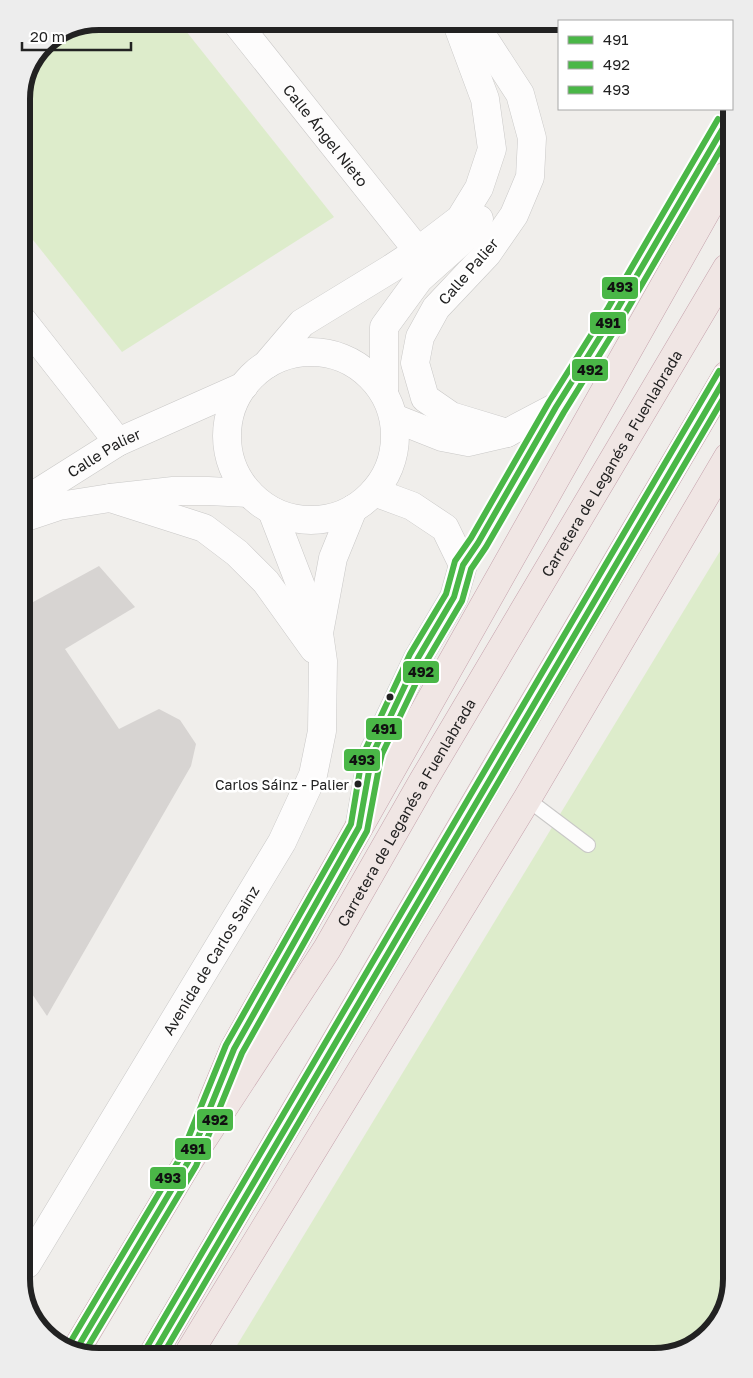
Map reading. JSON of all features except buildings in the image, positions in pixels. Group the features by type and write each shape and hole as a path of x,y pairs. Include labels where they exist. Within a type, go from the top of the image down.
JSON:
{"highway":[{"path":"188,1162 234,1049 723,181"},
{"name":"Carretera de Leganés a Fuenlabrada","path":"79,1345 188,1162 327,949 423,781 723,275"},
{"path":"157,1348 490,776 723,382"},
{"path":"192,1348 527,799 723,466"}],"street":[{"name":"Calle Ángel Nieto","path":"242,30 418,251"},
{"path":"265,366 292,355 318,352 344,359 367,373 384,393 394,418 395,444 389,470 374,492 354,509 328,519 300,520 272,511 249,493 233,469 227,441 230,412 244,386 265,366 302,323 418,251 460,219 479,188 492,149 484,100 459,30"},
{"name":"Calle Palier","path":"478,30 520,94 532,138 530,177 514,215 487,254 436,308 420,337 415,363 425,398 451,416 507,433"},
{"name":"Calle Palier","path":"384,393 384,327 419,279 466,237 493,201 508,147 500,62"},
{"path":"30,331 118,442"},
{"name":"Calle Palier","path":"30,498 118,442 244,386"},
{"path":"394,418 442,437 468,442 507,433 556,407"},
{"path":"30,516 59,506 173,491 208,490 249,493"},
{"path":"359,827 374,751 418,658 454,597 463,564 445,528 412,506 374,492"},
{"path":"110,498 204,528 237,554 266,582 323,661"},
{"name":"Avenida de Carlos Sainz","path":"319,633 333,558 354,509"},
{"name":"Avenida de Carlos Sainz","path":"30,1259 282,842 313,775 322,731 323,661 319,633 272,511"}],"lane":[{"path":"463,564 478,543 556,407 615,313 723,128"},
{"path":"527,799 588,845"}],"green space":[{"path":"99,30 185,30 334,217 122,352 30,236 30,95 32,81 50,50 73,35"},
{"path":"723,546 723,1279 721,1297 716,1309 699,1331 680,1343 667,1347 235,1348"}],"transit line":[{"name":"493","path":"71,1342 180,1158 226,1045 351,824 362,758 410,654 446,594 455,561 471,538 549,402 608,308 718,119"},
{"name":"491","path":"79,1345 188,1162 234,1049 359,827 374,751 418,658 454,597 463,565 478,543 556,407 615,313 723,128"},
{"name":"492","path":"87,1347 196,1166 242,1053 367,831 382,754 426,662 462,601 471,569 623,317 723,145"},
{"name":"493","path":"146,1348 719,371"},
{"name":"491","path":"157,1348 723,382"},
{"name":"492","path":"167,1348 723,399"}],"place":[{"name":"Carlos Sáinz - Palier","path":"358,784"}]}
